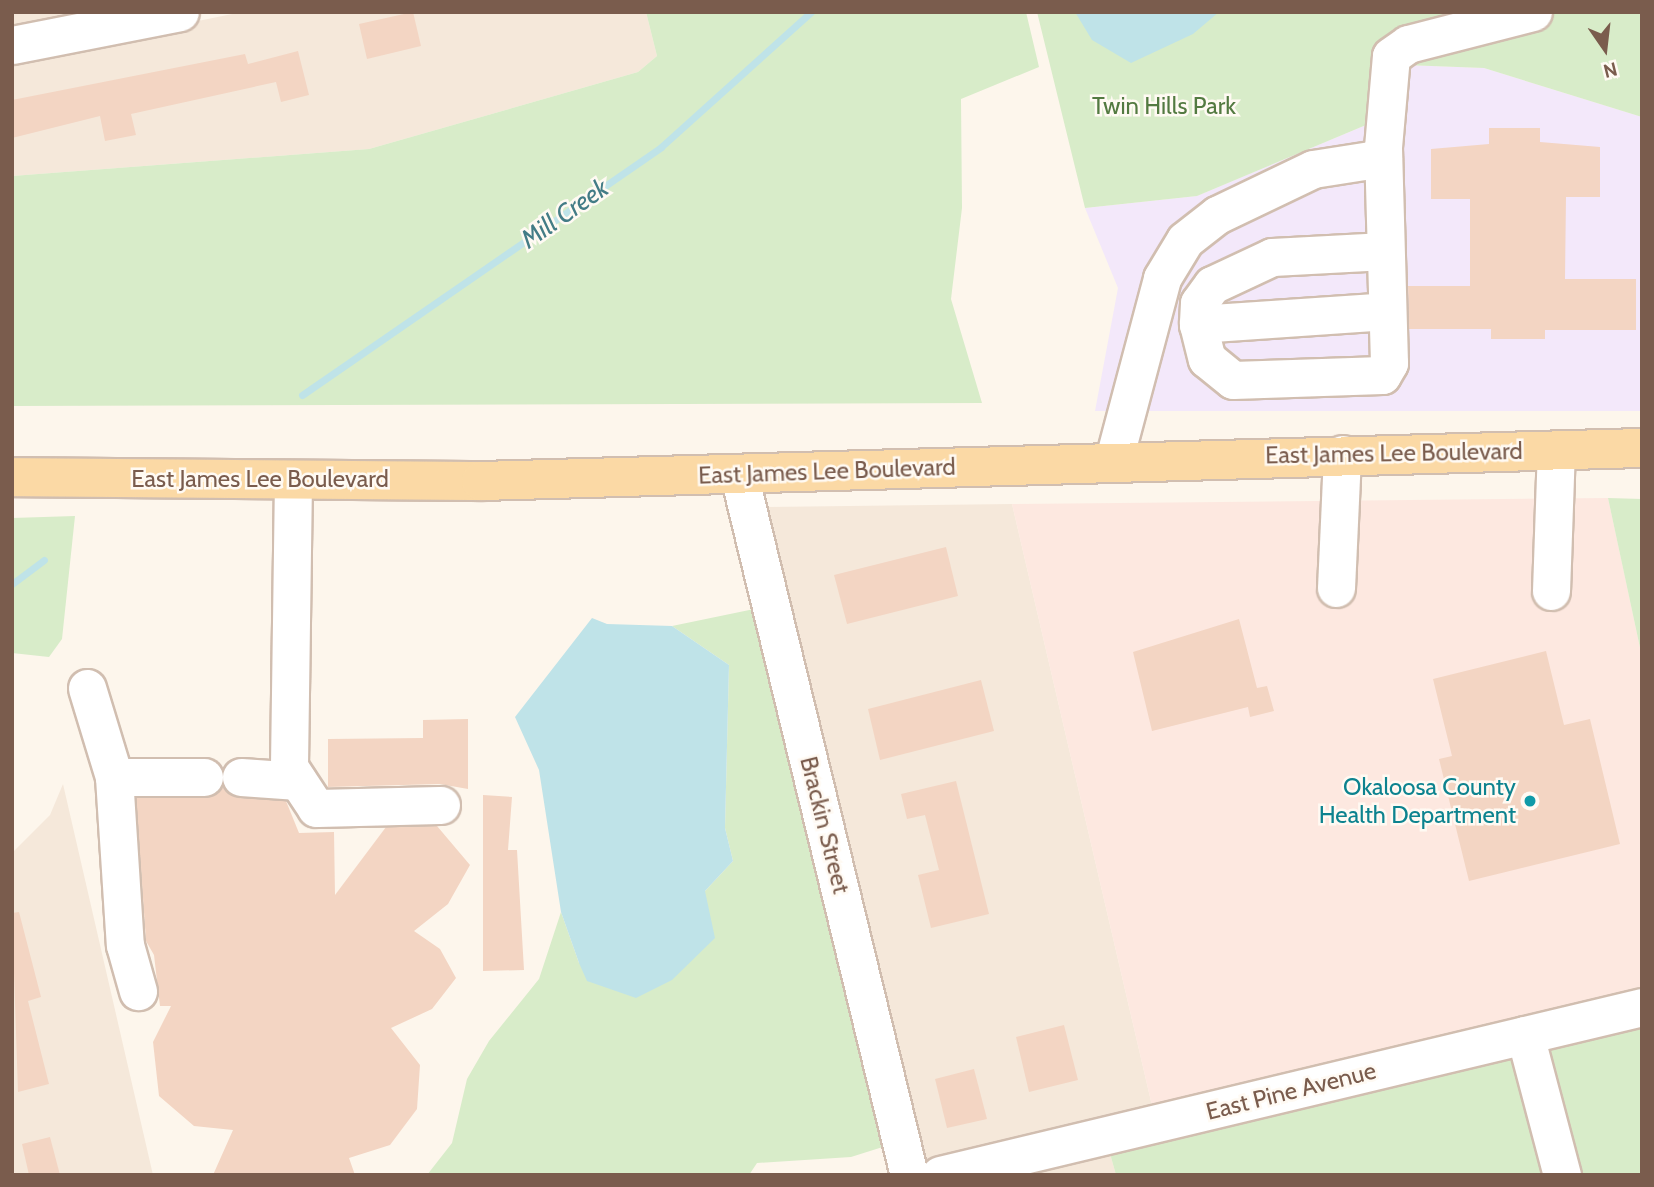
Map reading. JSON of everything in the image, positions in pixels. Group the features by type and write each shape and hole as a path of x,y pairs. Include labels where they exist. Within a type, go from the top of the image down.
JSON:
{"main road":[{"name":"East James Lee Boulevard","path":"12,477 293,479 739,475 1114,459 1642,448"}],"street":[{"path":"12,45 180,12"},
{"path":"1169,263 1201,310 1207,359 1233,380 1364,380 1382,375 1389,363 1383,158 1391,56 1408,44 1533,12"},
{"path":"1114,459 1169,263 1217,215 1314,169 1383,158"},
{"path":"1201,310 1212,285 1272,257 1385,251"},
{"path":"1201,310 1387,311"},
{"path":"1551,591 1556,450"},
{"path":"1336,588 1342,454"},
{"name":"Brackin Street","path":"739,475 909,1175"},
{"path":"293,479 289,766 316,808 441,805"},
{"path":"87,688 114,777 125,945 138,991"},
{"path":"114,777 204,777"},
{"path":"241,777 298,781"},
{"name":"East Pine Avenue","path":"940,1175 1642,1007"},
{"path":"1525,1035 1562,1175"}],"shaded area":[{"path":"12,12 116,12 12,30"},
{"path":"242,12 646,12 657,56 638,72 369,149 12,176 12,59"},
{"path":"1405,65 1484,68 1642,117 1642,411 1095,411 1118,288 1085,208 1197,196 1366,125"},
{"path":"1608,498 1642,657 1642,993 1153,1110 1012,504"},
{"path":"1012,504 1153,1110 919,1165 767,507"},
{"path":"63,784 153,1175 12,1175 12,853 50,815"},
{"path":"1109,1150 1116,1175 1002,1175"}],"green space":[{"path":"646,12 1026,12 1039,67 961,99 962,208 951,299 982,403 12,406 12,176 369,149 638,72 657,56"},
{"name":"Twin Hills Park","path":"1037,12 1642,12 1642,117 1484,68 1405,65 1366,125 1197,196 1085,208"},
{"path":"1608,498 1642,499 1642,657"},
{"path":"75,516 62,639 49,657 12,653 12,518"},
{"path":"759,608 889,1145 851,1157 757,1163 749,1175 427,1175 452,1143 467,1079 489,1041 539,979 561,912 579,963 705,891 733,861 725,828 729,665 672,626"},
{"path":"1642,1021 1642,1175 1575,1175 1541,1045"},
{"path":"1516,1051 1549,1175 1116,1175 1109,1150"}],"water":[{"path":"1075,12 1219,12 1193,34 1131,63 1092,40"},
{"path":"592,618 607,624 672,626 729,665 725,828 733,861 705,891 715,938 672,980 636,998 587,981 579,963 561,912 539,770 515,717"}],"building":[{"path":"413,12 421,46 367,59 359,24"},
{"path":"298,51 309,95 281,102 276,82 131,114 136,135 105,141 100,116 12,138 12,100 245,54 248,64"},
{"path":"1489,128 1540,128 1540,142 1600,147 1600,197 1566,197 1565,279 1636,279 1636,330 1545,330 1545,339 1491,339 1491,329 1409,329 1408,286 1470,286 1470,199 1431,199 1431,149 1489,144"},
{"path":"946,547 958,596 847,624 834,575"},
{"path":"1239,619 1257,688 1267,686 1274,711 1250,717 1248,707 1152,731 1133,652"},
{"name":"Okaloosa County Health Department","path":"1546,651 1564,725 1590,719 1620,844 1469,881 1439,759 1452,756 1433,679"},
{"path":"981,680 994,731 880,760 868,709"},
{"path":"468,719 468,789 440,784 328,787 328,739 423,738 423,720"},
{"path":"956,781 989,914 931,928 918,875 939,870 925,815 907,819 901,794"},
{"path":"222,787 239,798 286,801 299,833 334,832 335,895 386,827 437,826 470,865 448,904 414,931 440,949 456,978 432,1009 391,1028 420,1065 417,1109 390,1145 349,1158 355,1175 213,1175 233,1130 194,1126 159,1096 153,1042 171,1006 160,1006 154,955 146,941 136,798 205,798"},
{"path":"483,795 512,797 508,850 517,850 524,970 483,971"},
{"path":"19,912 41,997 28,1001 49,1084 18,1092 12,913"},
{"path":"1064,1025 1078,1080 1029,1092 1016,1037"},
{"path":"974,1069 987,1119 947,1128 935,1079"},
{"path":"50,1137 60,1175 29,1175 22,1144"}],"waterway":[{"name":"Mill Creek","path":"302,395 661,147 811,12"},
{"name":"Mill Creek","path":"12,584 44,560"}],"place":[{"name":"Okaloosa County Health Department","path":"1530,801"}]}
